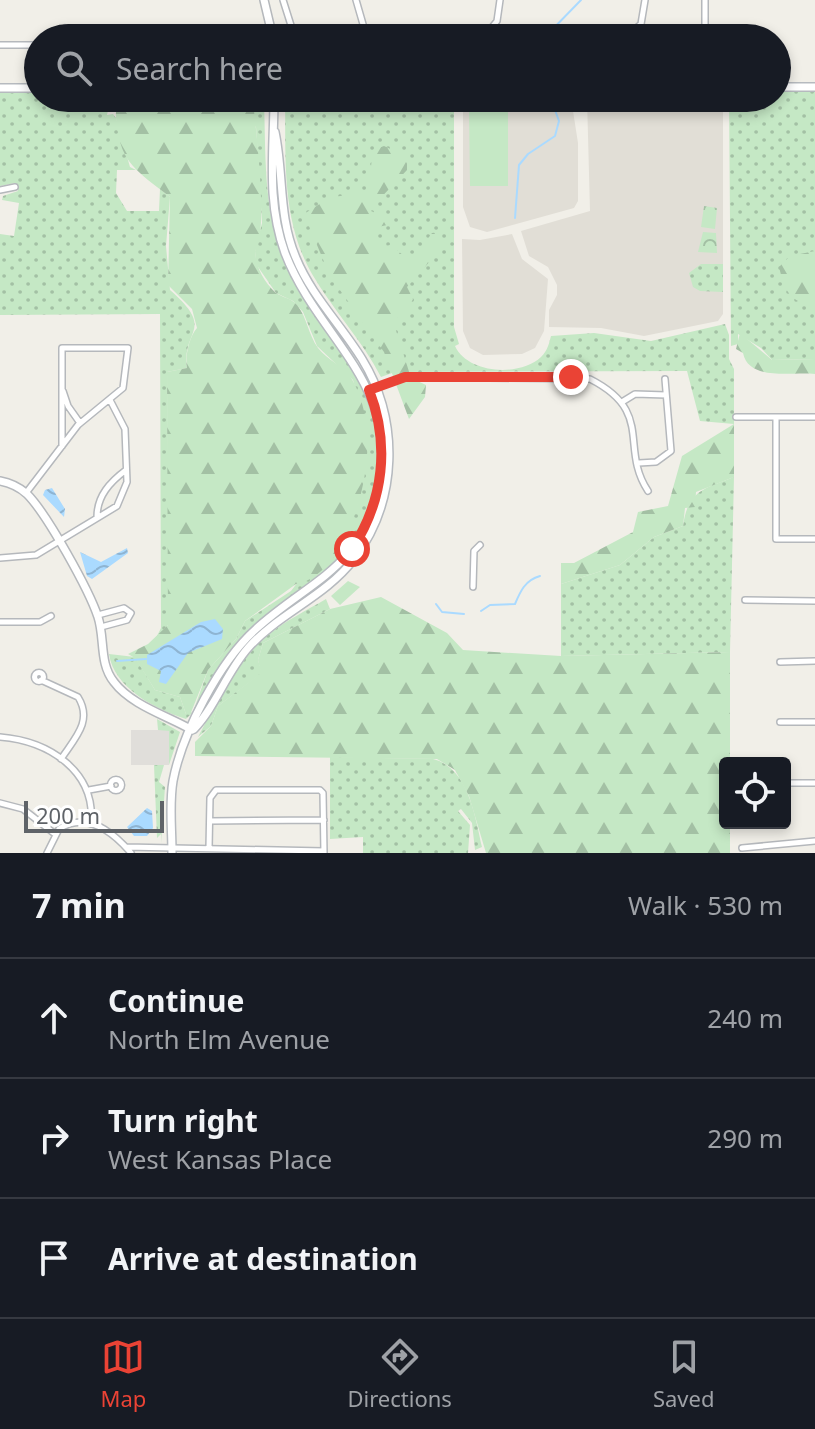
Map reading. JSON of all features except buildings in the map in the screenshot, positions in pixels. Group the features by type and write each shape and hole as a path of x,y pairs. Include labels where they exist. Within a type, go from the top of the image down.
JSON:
{"main road":[{"path":"264,0 270,24"},
{"path":"791,87 815,87"},
{"path":"0,88 24,88"},
{"path":"172,851 174,780 192,730 203,719 237,660 256,639 326,588 370,535 382,489 389,442 373,388 296,259 283,217 274,112"},
{"path":"0,481 26,493 58,543 98,615 105,664 116,685 192,730"}],"street":[{"path":"283,0 291,24"},
{"path":"356,0 362,24"},
{"path":"495,24 500,0"},
{"path":"641,24 645,0"},
{"path":"705,0 705,24"},
{"path":"0,45 24,45"},
{"path":"0,190 15,187"},
{"path":"26,493 80,423 110,400 125,383 128,348 62,348 62,446"},
{"path":"373,388 405,377 576,377 604,386 622,402 634,432 641,480 648,491"},
{"path":"639,463 656,462 671,451 665,379"},
{"path":"61,386 68,406 80,423"},
{"path":"622,402 635,394 666,395"},
{"path":"0,558 32,557 117,506 124,495 125,429 110,400"},
{"path":"736,417 815,417"},
{"path":"776,417 776,539 815,539"},
{"path":"97,518 100,499 111,482 126,469"},
{"path":"473,587 474,551 480,545"},
{"path":"745,600 815,601"},
{"path":"98,615 124,608 131,613 127,620 101,627"},
{"path":"0,622 40,622 51,616"},
{"path":"780,662 815,661"},
{"path":"41,680 78,697 85,714 82,728 61,759"},
{"path":"780,722 815,722"},
{"path":"0,737 35,745 61,759 81,775 89,790 91,824"},
{"path":"791,783 815,783"},
{"path":"89,790 111,786"},
{"path":"126,847 172,851 209,848 324,852 323,793 216,790 210,798 209,848"},
{"path":"0,803 23,809 55,834"},
{"path":"210,821 324,820"},
{"path":"47,853 55,834 69,824 91,824 107,829 131,853"},
{"path":"742,848 815,841"},
{"path":"121,853 126,847"}],"shaded area":[{"path":"463,112 573,112 578,143 578,201 574,208 487,232 470,227 463,207"},
{"path":"587,112 723,112 723,314 718,321 644,336 601,328 549,327 549,310 557,295 557,285 548,267 529,256 521,231 590,211"},
{"path":"512,234 522,259 548,279 544,331 535,348 522,354 483,355 470,348 463,331 462,239 480,240"},
{"path":"131,730 169,730 169,765 131,765"}],"green space":[{"path":"24,90 24,112 113,114 130,167 136,170 117,170 116,193 127,211 159,211 160,189 170,197 166,246 170,290 192,314 194,330 186,355 187,368 167,372 170,617 168,625 156,638 161,628 160,314 0,315 0,234 14,236 19,203 2,200 3,196 18,191 15,183 0,186 0,92"},
{"path":"791,90 815,90 815,359 772,360 761,348 738,334 738,344 731,346 729,112 791,112"},
{"path":"117,112 254,112 261,207 259,242 255,251 259,268 276,293 297,305 318,348 350,376 366,420 363,483 352,523 340,548 317,574 296,584 245,621 236,639 208,670 190,715 186,714 180,697 155,690 135,658 128,654 148,644 168,625 167,372 187,368 188,347 197,328 192,309 168,285 170,197 127,158 122,149"},
{"path":"242,112 264,112 267,181 277,238 290,273 350,359 368,395 378,439 376,484 362,526 350,546 313,582 244,635 193,711 208,670 236,639 245,621 291,591 357,506 364,421 353,380 317,346 303,312 293,301 276,293 256,264 255,251 262,223 256,127"},
{"path":"285,112 454,112 454,327 459,344 455,346 462,355 482,367 508,370 521,368 541,357 551,336 594,333 651,341 725,324 729,335 729,359 734,369 734,424 700,421 687,371 395,372 381,377 320,287 302,253 290,210"},
{"path":"469,112 508,112 508,186 470,186"},
{"path":"384,146 407,157 407,170 371,211 387,218 387,225 378,227 372,235 376,248 391,245 411,262 432,233 439,232 439,251 407,287 413,299 407,311 393,321 411,378 426,385 425,397 409,419 384,352 330,276 304,214 329,198 368,191 373,150"},
{"path":"704,206 717,208 715,229 701,227"},
{"path":"703,232 716,233 717,253 698,252"},
{"path":"815,251 815,306 799,302 790,294 779,267 790,256"},
{"path":"701,264 723,264 723,292 700,291 693,287 689,273"},
{"path":"740,333 772,360 815,359 815,374 773,373 754,368 736,349"},
{"path":"734,424 734,477 696,492 695,507 685,508 683,526 654,537 620,565 561,584 561,563 574,563 633,532 638,512 668,506 682,456"},
{"path":"734,477 730,652 561,656 561,584 620,565 654,537 683,526 689,505 699,492"},
{"path":"348,581 360,587 340,605 331,596"},
{"path":"381,597 447,633 463,650 561,656 730,652 730,757 719,757 719,829 730,829 730,853 486,853 469,796 455,770 437,759 195,756 195,742 211,726 218,706 261,673 258,660 263,643 330,609"},
{"path":"326,599 330,609 263,643 258,660 262,673 218,706 211,726 198,737 246,657 268,635"},
{"path":"109,654 135,657 155,690 180,697 186,714 192,712 186,719 138,696 119,677"},
{"path":"157,719 180,732 169,765 169,731 158,730"},
{"path":"330,757 433,759 445,764 455,772 468,795 482,847 475,850 472,823 461,809 458,811 470,825 468,853 363,853 363,837 330,839"},
{"path":"154,765 164,765 159,782 165,787 161,843 161,834 157,838"}],"water":[{"path":"52,488 65,509 64,517 43,495 45,490"},
{"path":"127,548 128,553 92,579 87,576 80,552 101,562"},
{"path":"215,619 223,629 222,639 188,653 166,684 159,682 161,671 147,664 147,655 201,622"},
{"path":"147,808 152,811 153,828 147,836 134,836 127,827"}],"waterway":[{"path":"558,24 581,0"},
{"path":"515,218 519,165 528,154 555,136 559,121 556,112"},
{"path":"481,611 490,605 515,604 527,583 540,576"},
{"path":"436,604 442,612 464,614"},
{"path":"117,661 146,659"}],"route":[{"path":"352,549 370,515 381,473 381,436 369,390 405,377 571,377"}]}
